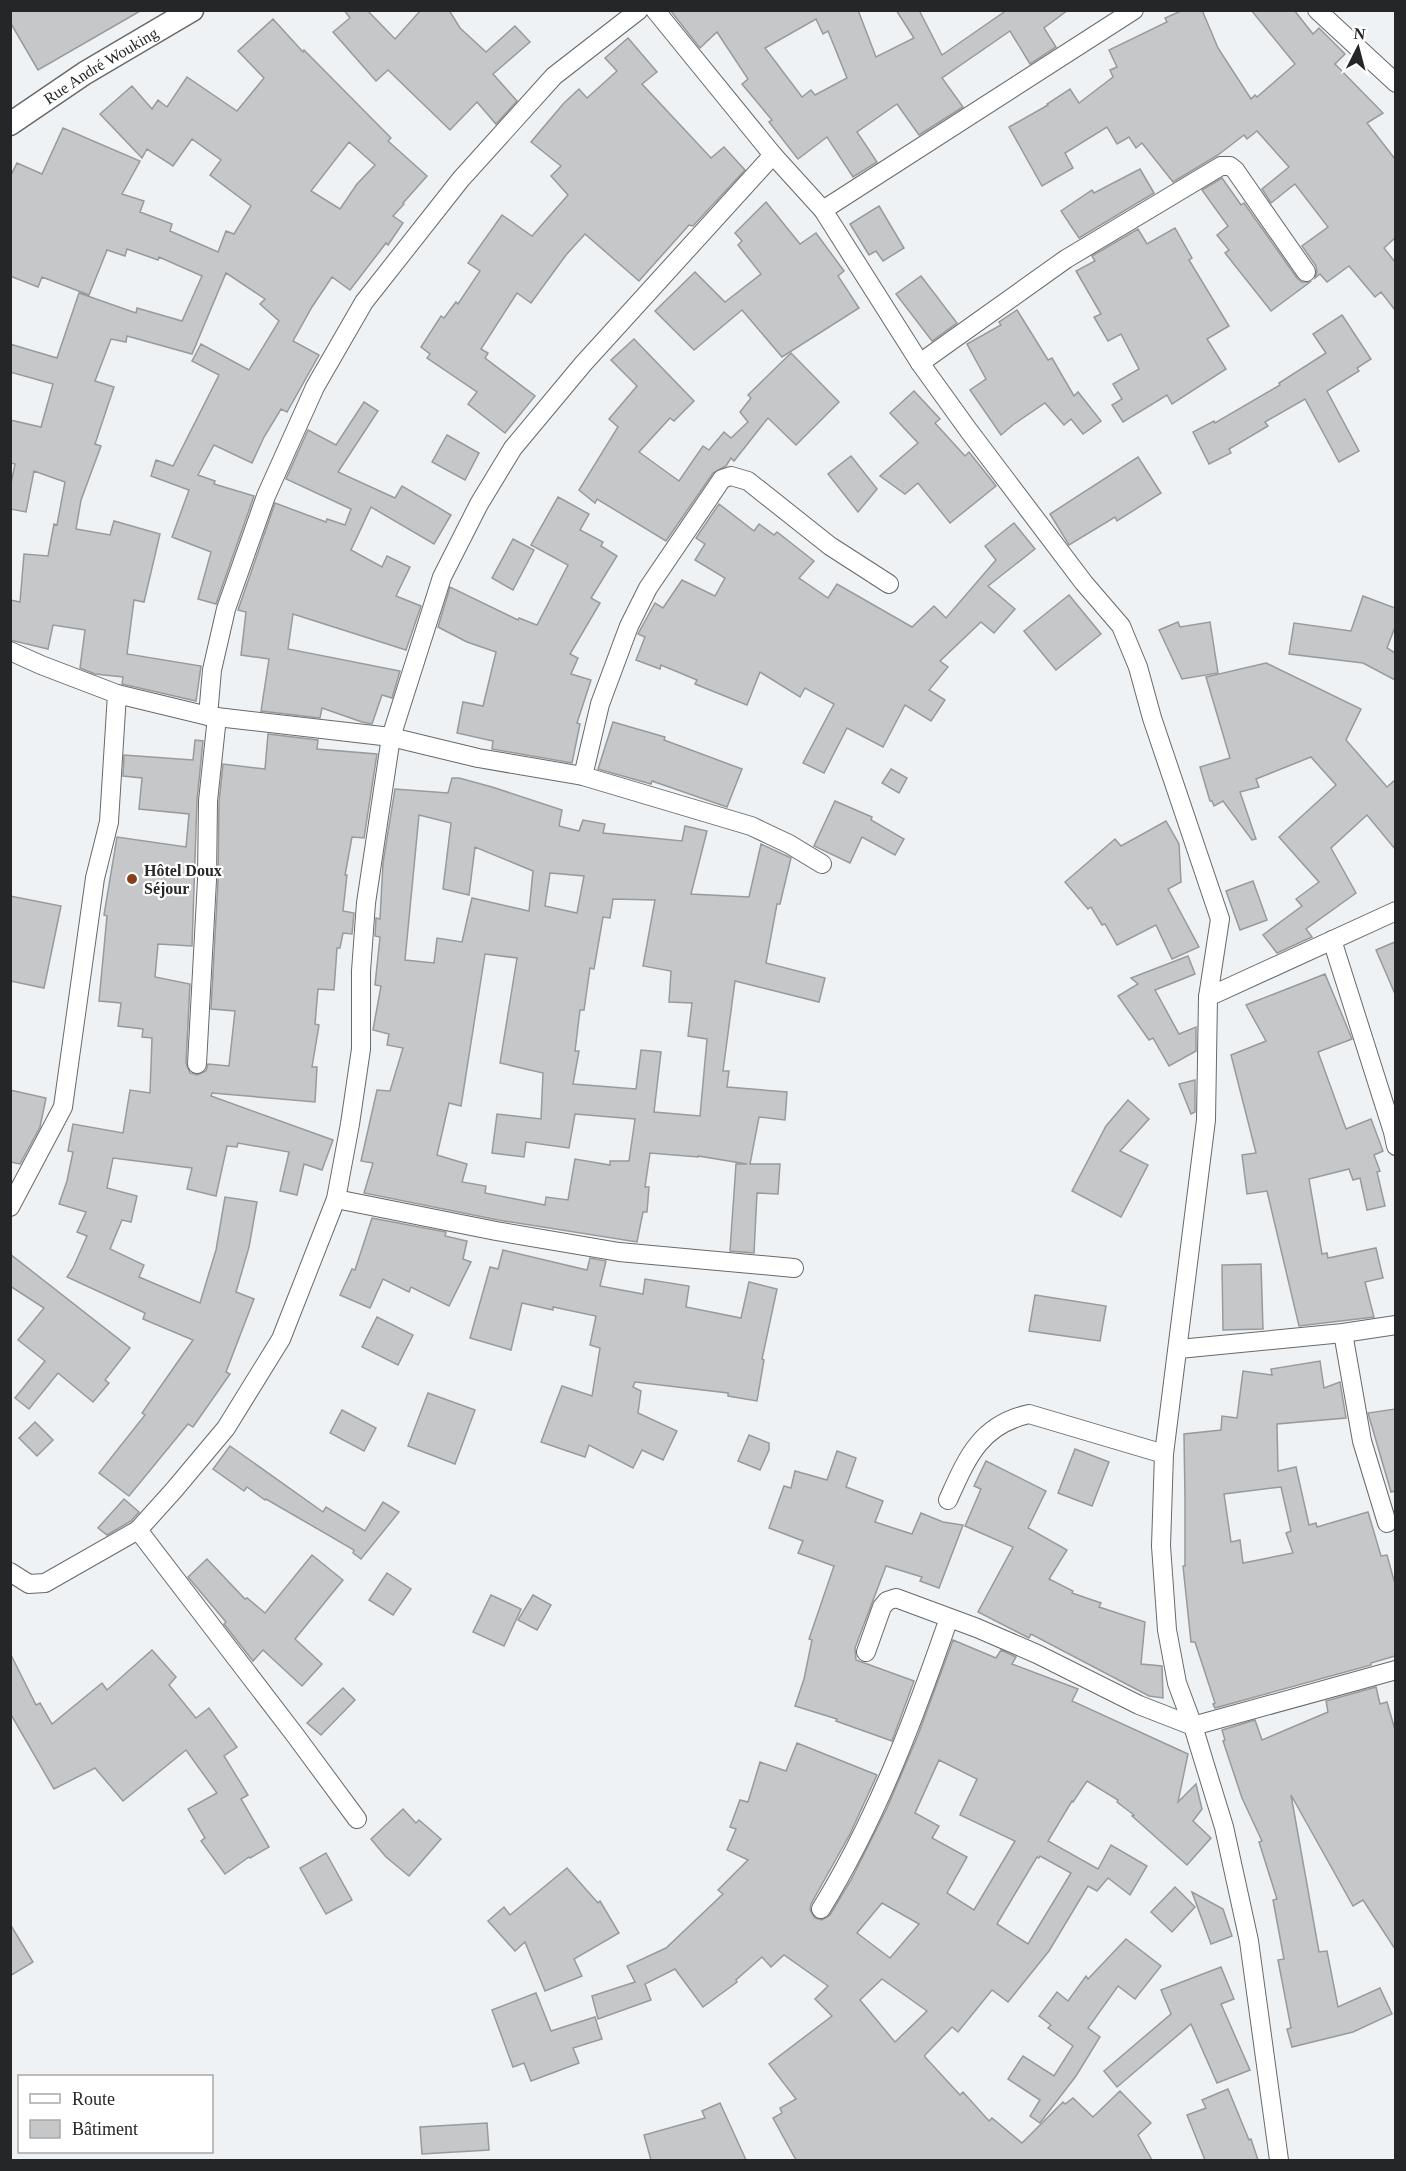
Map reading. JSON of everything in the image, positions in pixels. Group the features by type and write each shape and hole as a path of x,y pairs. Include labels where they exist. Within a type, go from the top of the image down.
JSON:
{"street":[{"name":"Rue André Wouking","path":"10,123 85,73 192,10"},
{"path":"197,1064 207,880 208,801 213,716 212,670 226,609 266,496 315,387 364,302 461,179 554,76 639,10"},
{"path":"654,10 773,155 823,210 920,363 1084,583 1121,626 1138,667 1155,729 1220,919 1208,997 1206,1120 1164,1454 1161,1546 1167,1630 1178,1683 1224,1827 1249,1941 1279,2160"},
{"path":"823,210 1134,10"},
{"path":"1317,10 1395,82"},
{"path":"10,1572 29,1584 45,1583 138,1530 226,1428 281,1339 336,1198 361,1049 361,971 366,903 391,737 442,577 479,504 513,448 590,356 773,155"},
{"path":"920,363 1066,259 1221,166 1230,166 1235,170 1306,272"},
{"path":"583,776 600,704 629,626 648,588 722,479 732,476 748,481 830,546 889,584"},
{"path":"10,651 40,665 117,694 213,716 391,737 478,758 583,776 751,826 789,844 822,864"},
{"path":"10,1207 63,1107 95,878 109,822 117,694"},
{"path":"1208,997 1395,911"},
{"path":"1332,940 1393,1132 1395,1146"},
{"path":"336,1198 496,1231 619,1252 794,1268"},
{"path":"1179,1348 1343,1333 1395,1325"},
{"path":"1343,1333 1362,1441 1387,1523"},
{"path":"948,1500 967,1458 984,1435 1011,1418 1029,1414 1164,1454"},
{"path":"138,1530 357,1819"},
{"path":"866,1652 882,1607 887,1601 901,1599 1037,1654 1139,1705 1193,1726 1395,1670"},
{"path":"821,1909 849,1864 912,1723 949,1618"}],"building":[{"path":"10,10 142,10 38,70 10,22"},
{"path":"344,10 367,10 395,39 421,10 449,10 460,28 486,52 515,26 530,42 493,74 517,101 496,124 477,102 450,130 388,70 376,81 333,32 350,18"},
{"path":"670,10 858,10 876,57 914,38 896,10 919,10 942,55 1007,10 1068,10 1044,28 1056,47 1030,64 1010,31 942,78 963,107 919,135 897,104 857,132 877,162 853,177 827,137 798,159 769,122 772,120 742,84 748,79 717,32 700,48","holes":["816,19 823,34 828,31 847,78 815,95 811,90 802,97 765,48"]},
{"path":"1183,10 1202,10 1218,48 1251,99 1255,95 1257,97 1295,64 1251,10 1294,10 1313,34 1319,28 1345,54 1335,64 1383,113 1367,123 1395,159 1395,238 1384,248 1395,262 1395,310 1381,292 1375,297 1349,266 1327,282 1320,274 1315,278 1316,266 1302,246 1328,227 1295,184 1271,203 1262,189 1289,167 1257,131 1247,139 1244,135 1218,155 1173,182 1142,143 1136,148 1129,137 1117,144 1107,127 1065,153 1073,168 1042,186 1009,127 1048,105 1070,89 1079,103 1113,77 1110,70 1117,67 1109,50 1167,22 1165,18"},
{"path":"273,19 303,52 304,50 391,138 388,141 427,176 393,216 403,223 388,245 386,243 350,290 332,277 312,307 293,341 319,355 287,412 281,409 252,463 214,445 198,475 215,481 214,484 254,496 216,604 198,599 211,552 172,537 189,490 151,476 156,460 173,466 219,375 192,361 201,344 249,370 279,321 260,304 265,299 226,273 192,354 127,336 126,342 111,339 95,381 114,387 95,444 101,446 81,500 76,529 110,535 114,521 160,534 144,602 134,600 127,654 201,666 196,701 122,684 123,677 95,674 80,668 85,630 53,625 48,649 10,640 10,600 20,602 24,554 48,556 54,524 57,525 65,482 34,471 26,512 10,509 10,488 15,464 10,463 10,420 41,427 53,384 10,372 10,344 57,358 79,293 136,313 137,308 182,321 202,276 159,257 158,260 127,249 125,256 107,250 89,295 42,277 38,287 10,276 10,177 17,163 42,174 63,128 140,161 122,194 144,201 140,212 172,224 170,231 218,252 226,231 234,234 251,206 210,175 221,160 192,139 173,166 147,149 142,158 100,114 132,86 152,109 158,100 167,107 187,77 237,111 264,78 238,51","holes":["349,142 375,165 357,184 340,209 311,191"]},
{"path":"628,38 657,72 642,84 711,158 724,147 745,170 693,226 689,225 639,281 585,234 566,255 531,303 517,293 481,349 488,353 485,358 535,396 505,433 468,404 477,392 427,358 430,354 421,347 441,316 444,318 456,302 458,304 480,271 468,263 502,215 532,236 568,195 551,176 561,166 531,142 579,89 587,98 617,71 605,58"},
{"path":"1140,169 1154,193 1079,238 1061,211 1092,190 1094,193"},
{"path":"1222,178 1241,205 1244,203 1297,278 1302,282 1310,282 1271,311 1225,253 1229,250 1217,235 1228,226 1202,190"},
{"path":"766,202 800,244 816,233 844,271 838,276 859,308 782,357 742,310 694,350 655,311 695,272 725,302 761,274 738,245 742,241 735,233"},
{"path":"879,206 904,248 883,261 876,251 869,255 850,224"},
{"path":"1175,228 1192,258 1189,260 1229,326 1207,339 1226,369 1172,404 1167,395 1123,422 1112,405 1122,399 1113,384 1139,369 1121,334 1108,341 1094,317 1101,314 1076,271 1095,261 1092,256 1138,229 1147,244"},
{"path":"921,276 957,323 932,341 896,294"},
{"path":"1017,310 1048,360 1052,358 1074,396 1078,392 1101,421 1083,434 1071,419 1064,425 1045,403 1001,435 970,390 986,379 967,344 1001,325 999,322"},
{"path":"1342,315 1371,359 1357,368 1359,371 1327,391 1359,451 1339,462 1305,399 1265,422 1268,426 1229,449 1231,453 1209,464 1193,432 1214,421 1215,423 1280,385 1279,383 1326,353 1313,334"},
{"path":"634,339 694,401 674,421 670,418 639,452 679,481 703,446 709,450 724,432 731,438 748,422 740,412 751,398 748,395 791,353 839,402 796,445 768,418 734,461 731,458 726,466 713,473 666,541 597,499 595,503 579,490 618,427 609,419 637,386 611,360"},
{"path":"914,391 940,419 935,423 965,456 969,452 996,486 950,523 918,483 905,494 880,476 918,443 890,413"},
{"path":"364,402 378,411 338,472 395,498 402,486 451,515 434,544 371,507 351,550 382,567 387,556 410,567 396,596 421,606 406,650 293,614 288,649 400,671 392,698 382,695 372,724 322,708 320,718 261,711 269,659 241,655 246,612 238,610 275,503 326,522 327,519 345,525 351,509 286,479 308,430 336,445"},
{"path":"447,435 479,453 465,480 432,462"},
{"path":"851,456 877,489 858,512 828,474"},
{"path":"1138,457 1161,493 1117,521 1115,517 1069,545 1050,514"},
{"path":"558,497 589,514 580,530 603,542 601,546 617,556 591,598 600,603 570,654 578,658 571,674 591,680 577,723 580,724 572,763 492,749 493,741 457,733 463,702 483,706 496,652 467,642 438,627 450,587 518,620 519,618 537,625 568,565 531,545"},
{"path":"719,504 754,531 759,524 774,535 777,532 814,561 799,578 828,598 837,584 912,627 934,606 946,618 996,560 985,546 1014,523 1035,549 988,586 1015,609 994,633 981,622 940,661 948,667 929,690 945,700 931,721 905,705 883,747 847,728 824,773 803,763 834,704 805,688 800,697 760,672 747,705 695,684 697,680 661,665 660,669 636,660 645,637 638,634 655,603 663,608 682,580 715,596 725,578 695,560 705,544 696,538"},
{"path":"513,539 534,550 513,590 492,578"},
{"path":"1069,595 1101,634 1056,670 1024,631"},
{"path":"1363,596 1395,608 1395,627 1387,648 1395,653 1395,680 1363,663 1289,654 1294,623 1351,631"},
{"path":"1178,622 1180,627 1210,622 1218,673 1182,679 1159,630"},
{"path":"1266,663 1361,709 1346,740 1387,787 1395,780 1395,849 1367,815 1331,848 1356,893 1306,929 1312,937 1277,953 1263,935 1302,906 1296,899 1319,882 1279,837 1336,785 1311,757 1256,779 1259,787 1240,792 1256,839 1252,840 1223,801 1214,806 1210,801 1200,767 1230,758 1206,677"},
{"path":"613,722 665,737 664,740 742,769 727,807 652,781 651,784 598,769"},
{"path":"268,734 318,740 317,749 377,754 364,838 352,837 345,875 347,875 343,911 354,913 352,934 343,933 340,948 337,948 334,990 318,989 315,1024 319,1025 312,1067 317,1067 315,1102 212,1093 211,1096 333,1140 322,1170 304,1164 297,1195 280,1191 289,1152 238,1143 237,1147 227,1146 216,1196 187,1189 192,1168 113,1158 107,1188 137,1196 131,1222 122,1220 110,1249 144,1265 139,1277 200,1303 216,1250 225,1197 257,1202 249,1247 236,1292 254,1299 226,1372 230,1374 193,1427 188,1424 129,1496 99,1473 145,1415 142,1413 193,1340 143,1319 145,1313 67,1277 87,1236 77,1232 86,1212 59,1204 73,1152 68,1151 73,1124 123,1133 130,1090 150,1093 152,1038 142,1037 143,1029 118,1026 121,1003 99,1001 107,916 104,915 117,837 186,847 189,814 139,809 142,778 123,776 124,755 193,760 195,740 203,741 197,800 192,946 158,944 155,977 190,984 186,1063 190,1073 197,1075 206,1071 208,1064 229,1066 235,1011 211,1009 218,881 219,802 223,764 265,769"},
{"path":"891,769 907,778 899,793 882,783"},
{"path":"452,778 492,787 562,810 559,826 579,831 583,820 605,824 603,833 682,841 685,826 707,831 691,894 749,897 761,844 791,858 780,904 777,904 766,963 825,978 819,1002 735,981 723,1071 729,1071 727,1087 787,1092 785,1120 759,1117 750,1164 780,1164 778,1194 757,1193 754,1253 730,1251 736,1164 747,1164 698,1156 650,1153 645,1187 649,1187 647,1212 643,1212 637,1242 498,1220 364,1193 373,1163 361,1161 377,1090 390,1091 403,1048 387,1045 389,1034 373,1030 381,986 375,985 380,937 375,936 376,918 380,919 383,863 395,789 448,793","holes":["419,815 451,823 443,889 469,895 475,847 533,871 529,911 472,898 462,942 437,938 434,963 405,960","550,873 584,876 577,913 545,906","613,899 655,900 643,966 671,971 669,1002 692,1003 688,1036 707,1039 700,1116 654,1112 661,1052 641,1050 636,1089 573,1084 579,1051 575,1051 580,1010 584,1010 590,968 594,969 603,917 610,918","485,954 517,958 500,1063 543,1073 541,1119 497,1114 492,1153 524,1157 526,1142 569,1148 575,1114 635,1119 629,1161 610,1161 610,1165 575,1159 568,1200 546,1197 545,1205 485,1193 486,1186 462,1182 467,1164 437,1155 449,1103 461,1106"]},
{"path":"835,801 872,817 871,820 904,839 895,855 862,837 850,863 814,846"},
{"path":"1166,821 1179,844 1181,882 1168,889 1199,947 1172,959 1156,925 1117,945 1105,924 1102,925 1091,907 1088,909 1065,882 1115,839 1121,846"},
{"path":"1253,881 1267,920 1240,930 1226,891"},
{"path":"10,896 61,906 44,988 10,981"},
{"path":"1395,942 1395,994 1376,950"},
{"path":"1188,956 1195,974 1155,990 1179,1034 1196,1027 1196,1051 1169,1066 1153,1038 1149,1040 1118,996 1138,984 1131,978"},
{"path":"1325,974 1352,1039 1318,1052 1346,1129 1371,1119 1383,1151 1374,1155 1380,1171 1377,1172 1385,1206 1367,1210 1360,1178 1353,1180 1349,1169 1309,1179 1322,1254 1327,1253 1328,1258 1376,1248 1383,1278 1365,1282 1374,1317 1299,1326 1267,1191 1247,1194 1242,1155 1256,1153 1231,1055 1266,1041 1246,1005"},
{"path":"1195,1080 1195,1112 1191,1114 1179,1084"},
{"path":"10,1090 46,1098 40,1127 20,1164 10,1162"},
{"path":"1128,1100 1149,1119 1120,1151 1148,1165 1121,1217 1072,1191 1106,1126"},
{"path":"372,1218 446,1232 445,1236 467,1241 463,1259 471,1262 449,1306 411,1287 409,1292 383,1279 370,1308 340,1295 352,1269 355,1270"},
{"path":"503,1250 587,1270 590,1258 606,1261 600,1286 643,1294 645,1279 689,1286 686,1307 741,1318 749,1282 777,1289 762,1359 764,1360 757,1401 728,1396 728,1393 635,1382 633,1387 641,1391 638,1413 677,1431 663,1460 642,1450 633,1468 589,1445 585,1457 541,1442 562,1386 592,1396 600,1348 590,1345 596,1316 522,1303 511,1350 470,1338 490,1267 498,1269"},
{"path":"10,1254 130,1348 105,1380 109,1383 93,1402 58,1373 29,1409 15,1398 45,1361 18,1340 44,1308 10,1286"},
{"path":"1261,1264 1263,1329 1223,1330 1222,1265"},
{"path":"1035,1295 1106,1306 1100,1341 1029,1331"},
{"path":"377,1317 413,1335 398,1365 362,1347"},
{"path":"1320,1361 1324,1388 1340,1382 1346,1418 1277,1424 1278,1471 1296,1467 1309,1525 1316,1523 1317,1527 1368,1512 1381,1556 1387,1555 1395,1584 1395,1656 1371,1663 1371,1665 1215,1708 1195,1642 1191,1642 1183,1566 1185,1566 1184,1434 1221,1430 1222,1416 1237,1418 1243,1371 1272,1375 1271,1369","holes":["1281,1487 1291,1531 1286,1533 1293,1553 1243,1563 1240,1540 1231,1542 1224,1494"]},
{"path":"428,1393 475,1410 455,1464 408,1446"},
{"path":"1395,1409 1395,1491 1391,1492 1368,1413"},
{"path":"342,1410 376,1428 364,1451 330,1433"},
{"path":"35,1422 53,1440 37,1456 19,1438"},
{"path":"749,1435 769,1443 769,1450 760,1470 738,1461"},
{"path":"230,1446 323,1512 326,1507 365,1531 383,1502 399,1512 361,1559 353,1553 354,1550 265,1500 247,1487 244,1491 213,1469"},
{"path":"1075,1449 1109,1462 1092,1506 1058,1493"},
{"path":"837,1451 856,1458 846,1487 883,1501 875,1522 912,1534 921,1513 943,1522 963,1525 939,1588 920,1581 922,1577 886,1566 855,1648 856,1660 914,1681 892,1741 836,1721 837,1719 795,1706 804,1679 812,1640 809,1639 834,1566 798,1553 803,1541 769,1528 784,1486 791,1488 795,1471 827,1480"},
{"path":"986,1461 1046,1491 1028,1528 1067,1550 1049,1579 1073,1591 1072,1593 1101,1603 1099,1607 1145,1622 1141,1664 1162,1666 1163,1698 1149,1696 1031,1634 1029,1638 978,1612 1013,1547 965,1526 981,1489 974,1486"},
{"path":"124,1499 139,1512 131,1521 107,1535 98,1528"},
{"path":"312,1555 343,1580 295,1639 322,1664 302,1686 263,1650 253,1661 224,1624 226,1622 188,1577 207,1559 245,1599 247,1598 265,1613"},
{"path":"387,1573 411,1589 393,1615 369,1600"},
{"path":"491,1595 521,1609 504,1646 473,1632"},
{"path":"533,1595 551,1605 537,1630 518,1620"},
{"path":"953,1640 996,1658 1001,1650 1016,1657 1012,1664 1078,1689 1072,1701 1188,1754 1178,1802 1196,1784 1202,1809 1193,1821 1211,1838 1187,1865 1117,1802 1118,1800 1087,1781 1048,1841 1098,1869 1111,1845 1147,1866 1130,1895 1108,1878 1097,1891 1088,1886 1049,1951 1008,2002 992,1990 958,2032 952,2027 925,2055 960,2095 963,2092 989,2121 992,2118 1022,2143 1063,2102 1065,2104 1073,2098 1093,2117 1120,2091 1151,2123 1138,2135 1152,2160 796,2160 773,2118 782,2113 780,2108 796,2099 769,2064 832,2016 815,1999 828,1986 784,1955 771,1967 762,1957 736,1980 737,1982 703,2007 675,1969 645,1984 651,2000 598,2019 592,1996 635,1982 627,1966 666,1948 723,1894 718,1890 748,1860 727,1850 736,1829 730,1827 740,1800 748,1802 760,1762 786,1771 797,1743 877,1775 850,1834 811,1904 810,1910 815,1918 822,1920 830,1915 851,1880 887,1808 918,1735","holes":["939,1760 977,1779 960,1815 1015,1841 974,1910 947,1893 967,1857 932,1838 939,1826 915,1813","1040,1856 1071,1873 1028,1944 997,1924 1037,1857","882,1903 919,1924 890,1958 857,1933","882,1979 927,2011 895,2042 860,2000"]},
{"path":"152,1650 176,1677 169,1685 196,1718 209,1708 237,1747 224,1756 248,1795 241,1799 269,1847 249,1857 225,1874 201,1841 205,1838 188,1809 217,1793 186,1750 123,1801 95,1768 54,1789 10,1713 10,1653 36,1705 40,1703 52,1724 102,1683 107,1690"},
{"path":"1376,1687 1380,1704 1387,1702 1395,1730 1395,1949 1363,1900 1353,1906 1291,1795 1319,1952 1327,1951 1338,2007 1380,1988 1392,2014 1353,2032 1292,2047 1287,2029 1291,2028 1278,1960 1284,1959 1273,1900 1277,1899 1259,1842 1262,1841 1242,1798 1223,1741 1225,1740 1222,1730 1255,1720 1262,1740 1328,1712 1326,1701"},
{"path":"343,1688 355,1700 321,1735 307,1723"},
{"path":"403,1809 416,1823 419,1820 441,1839 409,1876 386,1857 371,1839"},
{"path":"326,1853 352,1900 326,1914 300,1868"},
{"path":"567,1868 598,1903 600,1901 619,1933 574,1959 582,1976 545,1991 525,1942 515,1951 488,1921 504,1907 510,1915"},
{"path":"1175,1887 1195,1907 1172,1932 1151,1912"},
{"path":"1192,1892 1223,1909 1232,1936 1211,1944"},
{"path":"10,1924 33,1962 10,1976"},
{"path":"1126,1939 1161,1966 1135,1999 1118,1986 1088,2028 1100,2037 1076,2076 1040,2123 1030,2116 1040,2100 1008,2079 1023,2056 1054,2076 1073,2046 1048,2028 1051,2025 1039,2016 1057,1992 1068,2001 1086,1976 1088,1979"},
{"path":"1221,1967 1234,1999 1221,2004 1250,2070 1217,2083 1191,2024 1117,2087 1104,2071 1171,2014 1161,1990"},
{"path":"536,1993 551,2031 595,2017 602,2039 573,2048 579,2063 531,2081 524,2063 513,2067 492,2010"},
{"path":"1228,2089 1258,2160 1205,2160 1187,2115 1206,2108 1202,2100"},
{"path":"720,2103 746,2160 651,2160 644,2135 705,2118 702,2111"},
{"path":"487,2123 489,2150 422,2154 420,2127"}],"place":[{"name":"Hôtel Doux Séjour","path":"132,879"}]}
